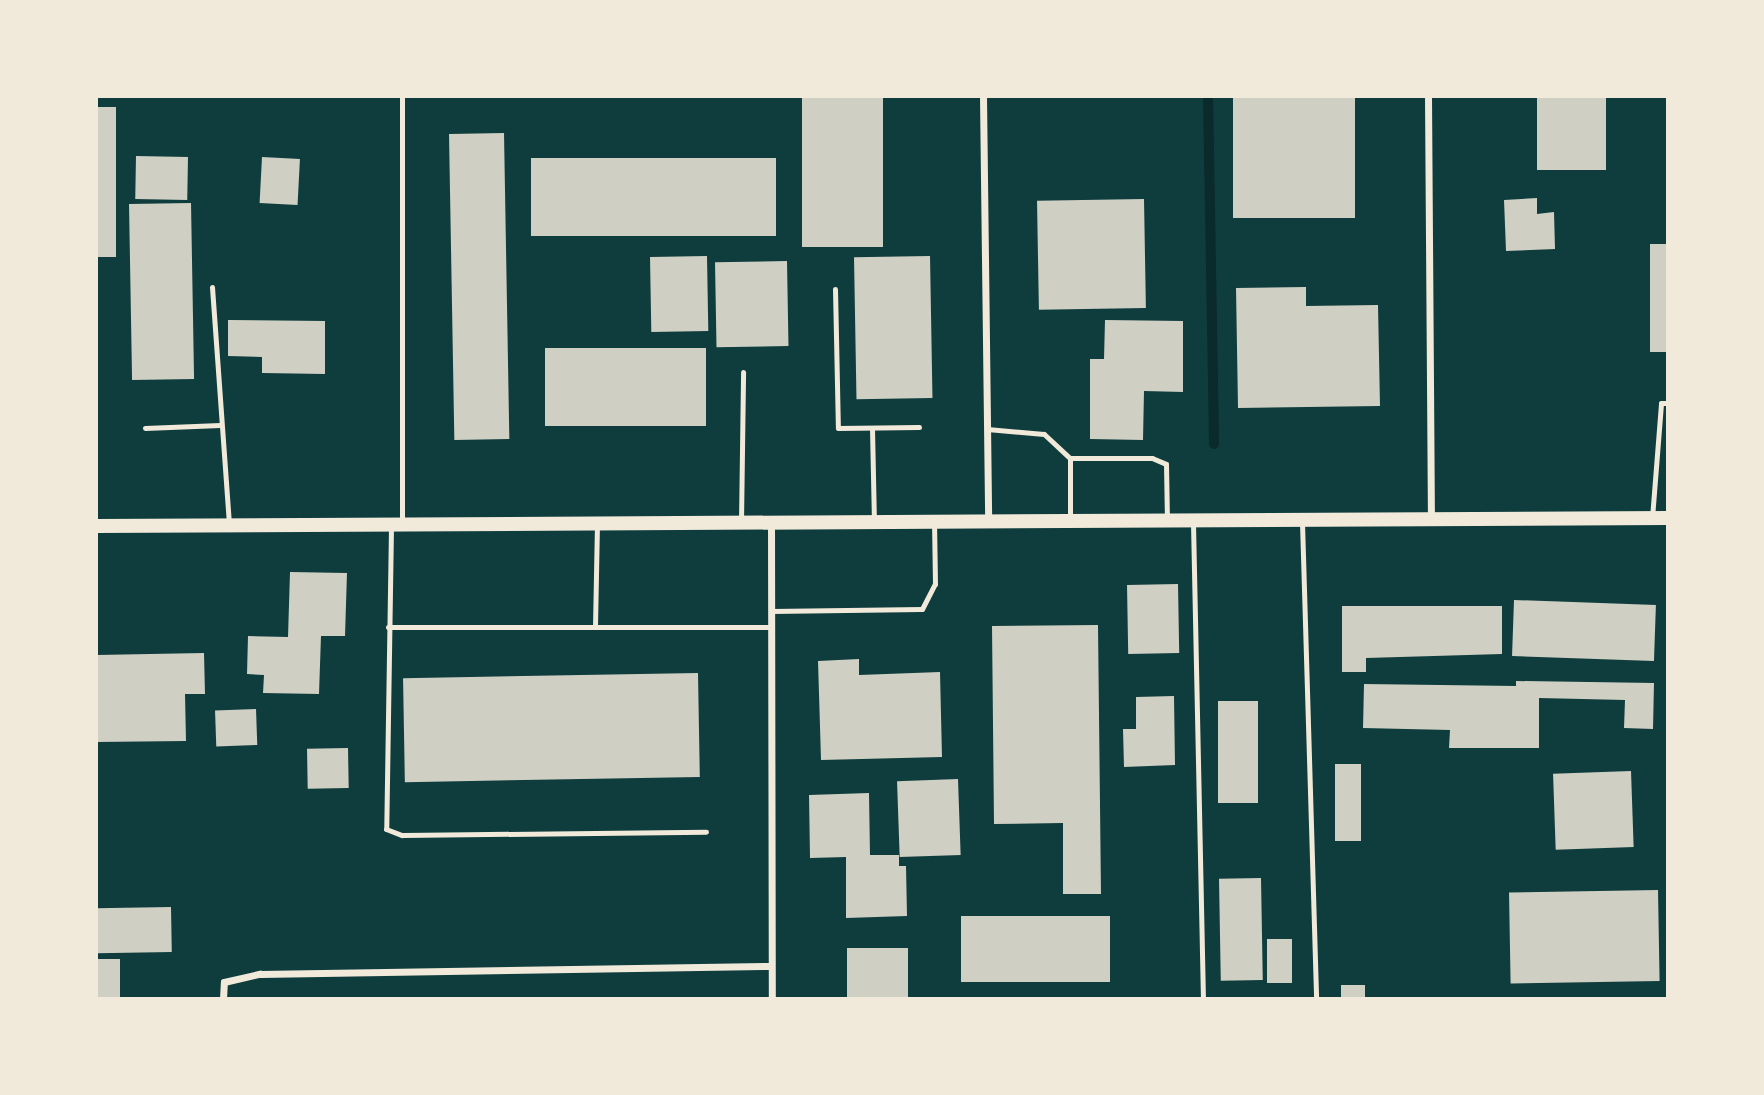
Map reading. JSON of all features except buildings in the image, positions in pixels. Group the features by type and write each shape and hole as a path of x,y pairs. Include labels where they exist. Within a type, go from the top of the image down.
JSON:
{"main road":[{"path":"96,526 1668,518"}],"street":[{"path":"983,96 988,521"},
{"path":"1427,96 1431,519"},
{"path":"771,522 772,999"},
{"path":"223,999 224,982 260,974 771,966"}],"lane":[{"path":"402,96 396,524 388,627 386,829 402,835 706,832"},
{"path":"212,287 229,525"},
{"path":"835,289 838,428 919,427"},
{"path":"741,522 743,372"},
{"path":"1652,518 1661,403 1668,403"},
{"path":"145,428 220,425"},
{"path":"872,428 874,522"},
{"path":"987,429 1044,434 1070,458 1164,461 1167,520"},
{"path":"1070,458 1070,520"},
{"path":"1301,519 1316,999"},
{"path":"1193,520 1203,999"},
{"path":"771,611 922,609 935,584 934,521"},
{"path":"595,627 597,523"},
{"path":"388,627 771,627"}],"waterway":[{"path":"1208,96 1214,444"}]}
